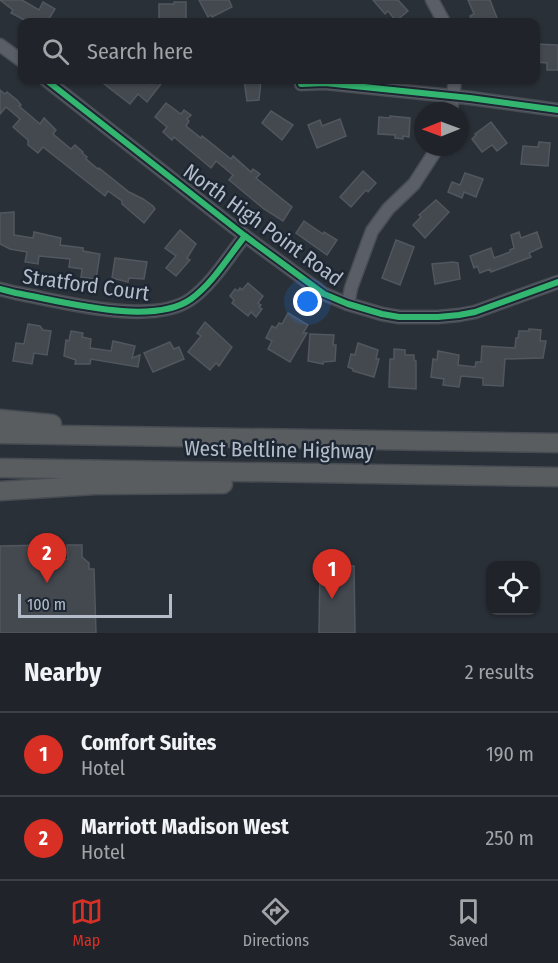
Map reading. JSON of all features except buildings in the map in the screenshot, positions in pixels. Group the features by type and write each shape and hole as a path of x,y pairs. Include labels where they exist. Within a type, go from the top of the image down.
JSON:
{"highway":[{"path":"0,419 61,425 165,430 190,437"},
{"name":"West Beltline Highway","path":"0,434 558,443"},
{"name":"West Beltline Highway","path":"0,468 558,477"},
{"path":"0,491 95,485 247,484 326,474"}],"street":[{"path":"432,0 442,18"},
{"path":"0,45 18,58"},
{"name":"North High Point Road","path":"51,84 245,236 324,294 348,304 399,317 459,315 498,304 558,282"},
{"path":"334,84 558,110"},
{"path":"453,102 455,84"},
{"path":"348,304 351,288 372,231 388,209 414,184 432,156"},
{"name":"Stratford Court","path":"0,289 124,312 166,310 190,300 201,291 245,236"}],"cycle path":[{"path":"51,84 245,236 324,294 348,304 399,317 459,315 475,312 558,282"},
{"path":"335,84 558,110"},
{"path":"0,289 106,310 154,311 174,307 199,293 245,236"}],"place":[{"name":"Marriott Madison West","path":"47,583"},
{"name":"Comfort Suites","path":"332,599"}]}
